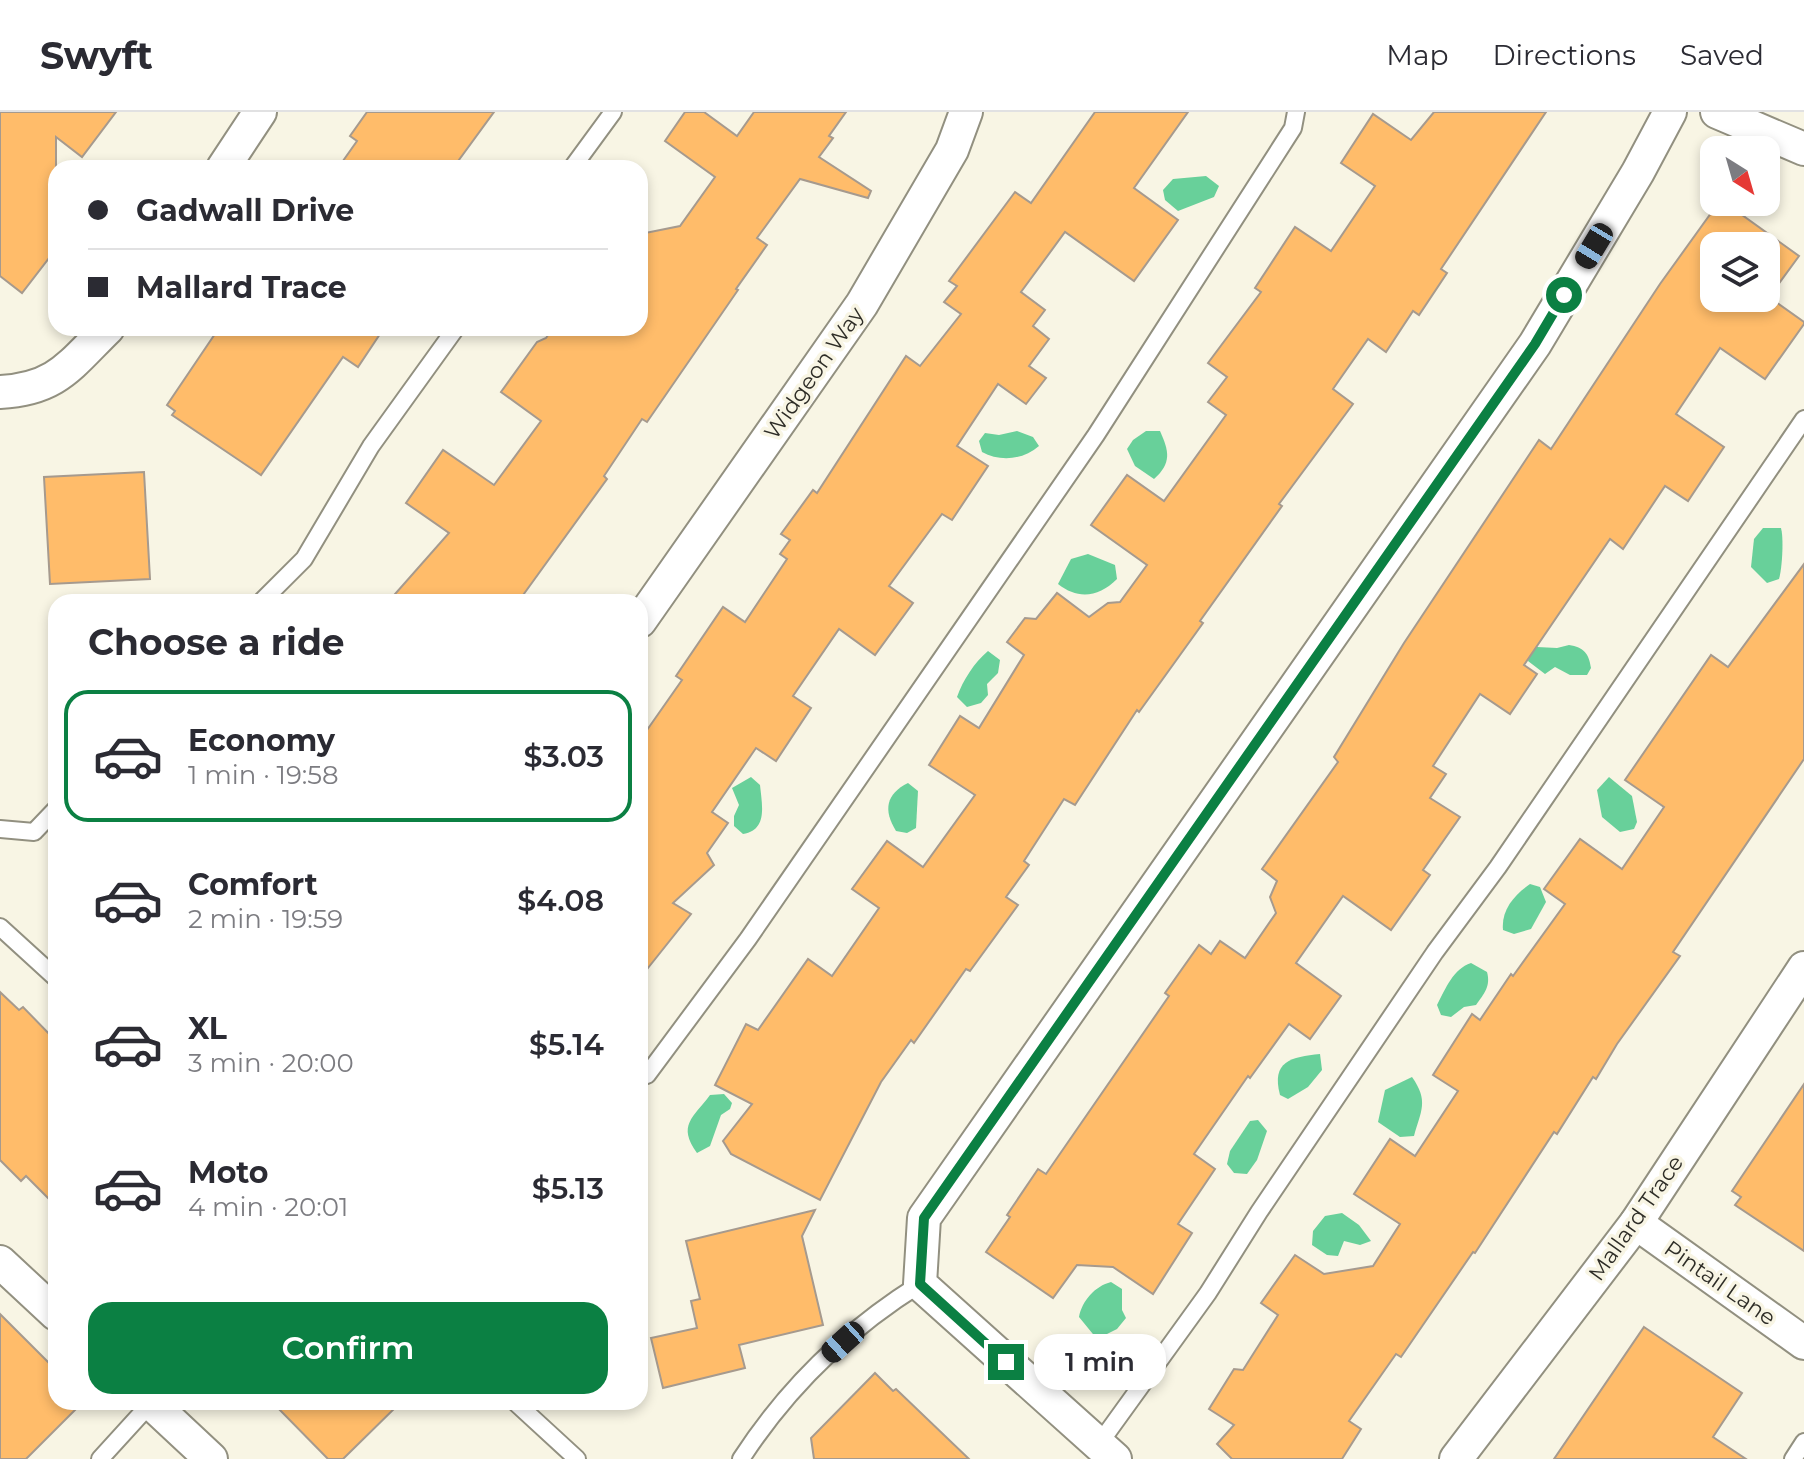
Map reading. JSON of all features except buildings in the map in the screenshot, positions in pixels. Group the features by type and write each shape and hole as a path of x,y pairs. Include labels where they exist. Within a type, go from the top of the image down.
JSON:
{"street":[{"path":"228,160 260,112"},
{"name":"Widgeon Way","path":"648,610 862,304 952,150 966,112"},
{"path":"1107,1452 920,1284 924,1218 1535,344 1638,172 1670,112"},
{"path":"1717,112 1804,149"},
{"path":"15,390 54,380 100,336"},
{"name":"Mallard Trace","path":"1456,1459 1636,1223 1804,968"},
{"name":"Pintail Lane","path":"1636,1223 1804,1343"},
{"path":"0,1262 48,1307"},
{"path":"158,1410 211,1459"}],"lane":[{"path":"578,160 613,112"},
{"path":"648,1074 748,939 1096,435 1293,128 1296,112"},
{"path":"269,594 304,559 371,446 450,336"},
{"path":"1107,1452 1259,1212 1804,419"},
{"path":"0,829 34,832 48,817"},
{"path":"0,927 48,971"},
{"path":"741,1459 764,1423 806,1374 879,1309 920,1284"},
{"path":"100,1459 144,1410"},
{"path":"524,1410 577,1459"},
{"path":"1793,1459 1804,1442"}],"shaded area":[{"path":"1206,176 1219,186 1214,197 1178,211 1165,200 1163,190 1173,179"},
{"path":"1017,431 1033,437 1039,446 1011,458 982,452 979,441 985,433 999,435"},
{"path":"1146,431 1160,431 1167,451 1164,468 1154,479 1135,466 1127,449 1133,440"},
{"path":"1763,528 1781,528 1782,539 1779,579 1767,583 1751,567 1754,539"},
{"path":"1088,554 1115,565 1117,579 1103,590 1088,594 1073,592 1058,584 1071,559"},
{"path":"1569,645 1582,649 1587,655 1591,668 1587,675 1570,675 1555,667 1545,674 1528,661 1530,652 1537,647"},
{"path":"988,651 1000,660 998,673 987,684 988,695 981,703 967,707 957,697 970,672"},
{"path":"751,777 760,785 762,816 751,832 743,834 734,826 739,805 732,788"},
{"path":"1609,777 1632,796 1637,822 1634,829 1620,832 1602,817 1597,790"},
{"path":"908,783 918,791 916,828 907,833 896,831 888,809 891,797"},
{"path":"1530,884 1540,887 1546,902 1531,929 1514,934 1503,930 1504,916 1510,904"},
{"path":"1471,963 1487,972 1488,982 1484,993 1476,1005 1464,1007 1451,1017 1441,1015 1437,1005 1447,986 1459,970"},
{"path":"1320,1054 1322,1070 1308,1087 1288,1099 1280,1095 1278,1075 1281,1068 1292,1059"},
{"path":"1412,1077 1422,1100 1421,1113 1414,1136 1400,1137 1378,1122 1385,1090"},
{"path":"724,1094 732,1103 730,1109 721,1115 710,1146 697,1153 688,1135 690,1122 710,1095"},
{"path":"1258,1120 1267,1131 1257,1160 1247,1174 1234,1173 1227,1164 1230,1151 1250,1121"},
{"path":"1342,1213 1359,1225 1371,1241 1360,1245 1344,1241 1338,1256 1327,1255 1312,1245 1313,1231 1325,1216"},
{"path":"1111,1282 1122,1289 1122,1310 1126,1318 1117,1329 1097,1339 1079,1317 1090,1295"}],"route":[{"path":"1006,1362 920,1284 924,1218 1535,344 1564,295"}]}
